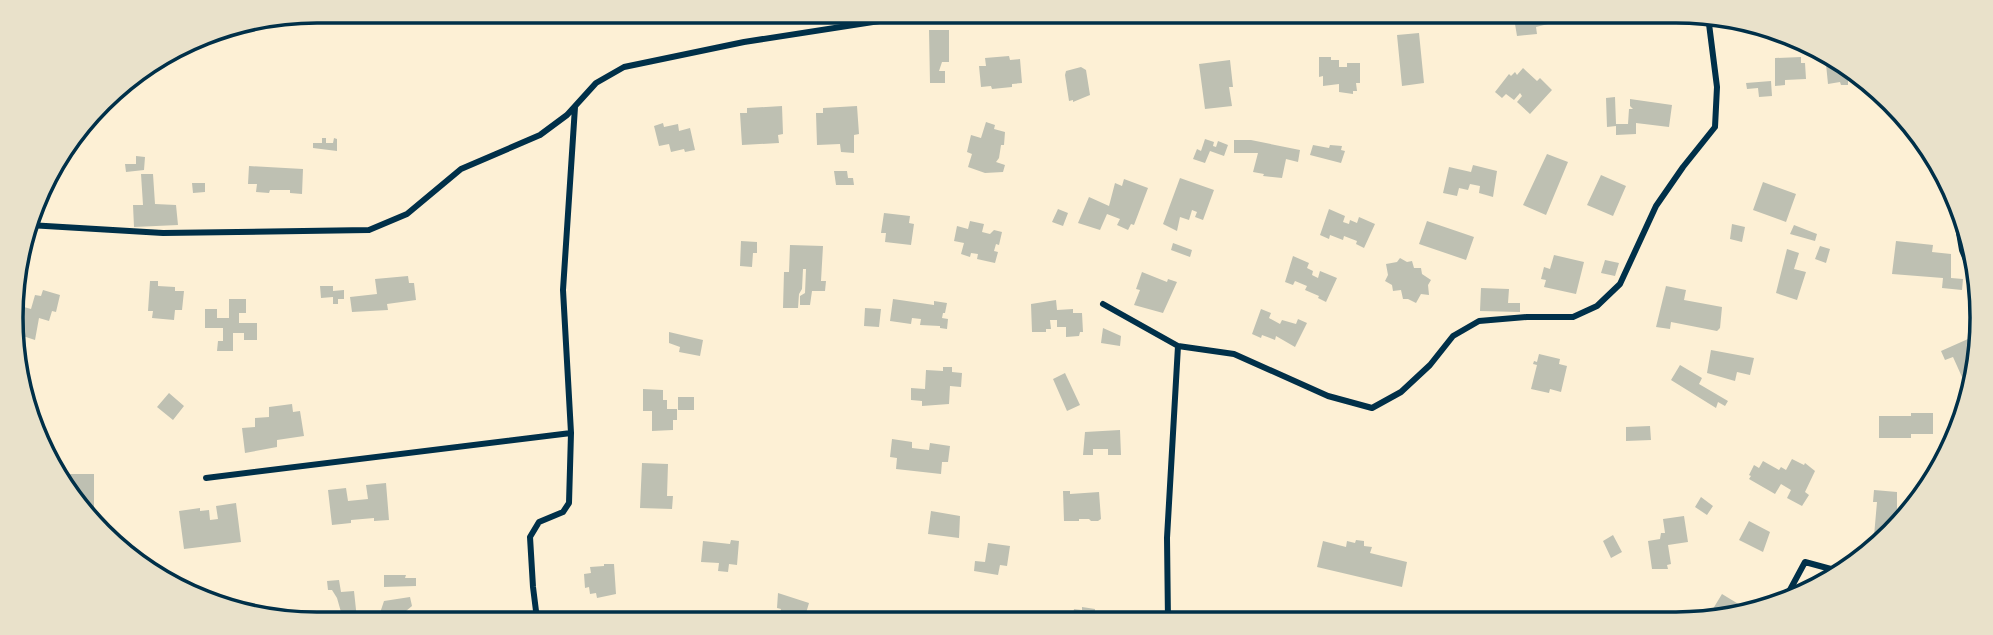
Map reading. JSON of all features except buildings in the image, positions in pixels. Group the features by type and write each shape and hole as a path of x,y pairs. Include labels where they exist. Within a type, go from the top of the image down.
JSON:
{"street":[{"path":"37,225 163,233 369,230 407,214 460,169 540,135 567,115 596,83 624,67 744,42 867,23"},
{"path":"1103,304 1178,346 1234,354 1328,396 1372,408 1401,392 1430,365 1454,337 1479,321 1573,317 1597,306 1620,284 1656,206 1714,127 1717,87 1709,24"},
{"path":"536,612 530,537 539,522 563,512 569,503 571,433 563,290 575,106"},
{"path":"1168,612 1167,538 1178,346"},
{"path":"206,478 571,433"},
{"path":"1791,589 1805,562 1830,569"}]}
